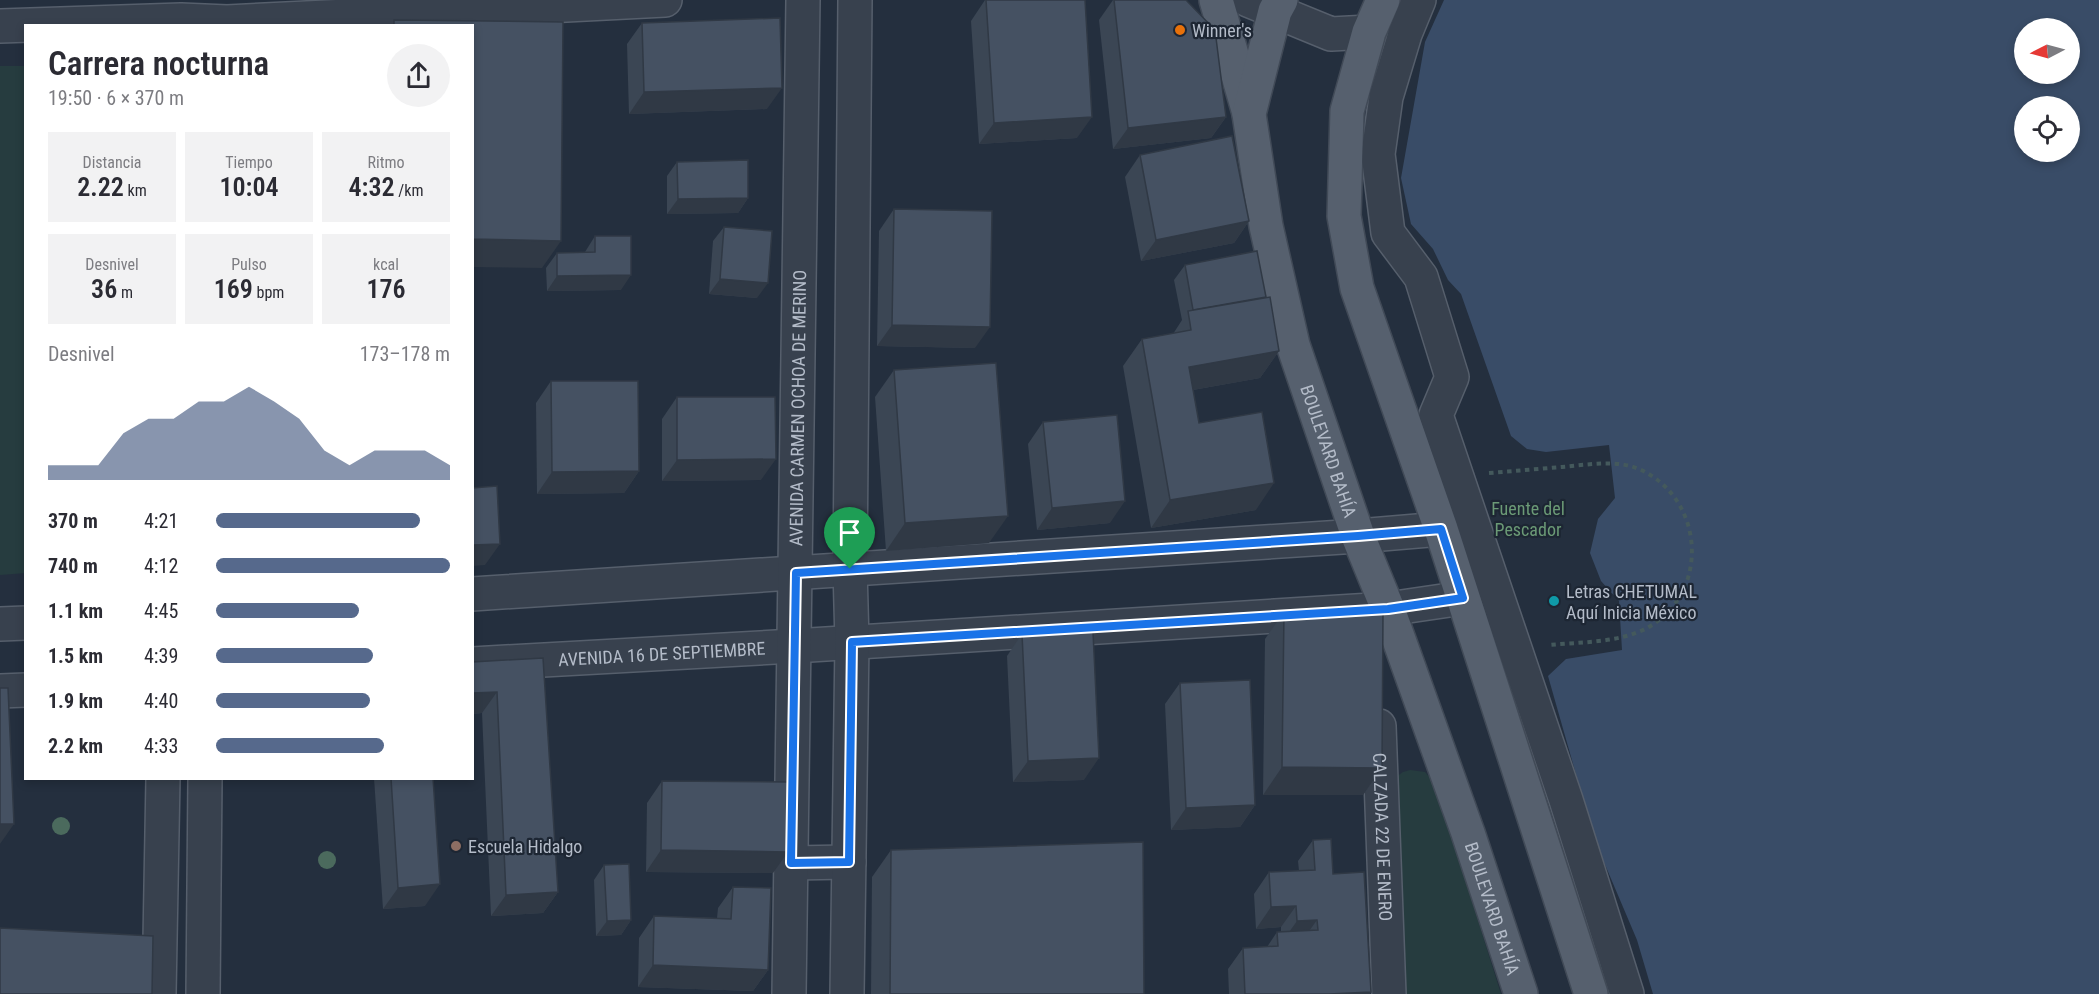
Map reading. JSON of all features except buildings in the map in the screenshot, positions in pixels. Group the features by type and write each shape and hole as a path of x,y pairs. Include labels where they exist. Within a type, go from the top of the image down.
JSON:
{"main road":[{"path":"1216,0 1249,114"},
{"path":"1383,0 1370,32 1347,111 1344,216 1358,288 1441,529 1591,994"},
{"name":"BOULEVARD BAHÍA","path":"1268,4 1249,114 1266,226 1293,345 1358,536 1388,609 1468,833 1521,994"}],"street":[{"path":"33,24 181,15 228,16 665,0"},
{"name":"AVENIDA CARMEN OCHOA DE MERINO","path":"789,994 803,0"},
{"path":"847,994 852,642 850,569 855,0"},
{"path":"1419,0 1405,34 1386,97 1378,154 1388,233 1421,277 1452,377 1436,415 1566,800 1627,994"},
{"path":"1268,4 1331,34 1370,32"},
{"path":"0,26 24,25"},
{"path":"474,594 1441,529"},
{"name":"AVENIDA 16 DE SEPTIEMBRE","path":"474,664 1388,609 1463,598"},
{"name":"CALZADA 22 DE ENERO","path":"1388,609 1378,681 1389,994"},
{"path":"0,624 24,622"},
{"path":"0,692 24,690"},
{"path":"159,994 164,780"},
{"path":"203,994 205,780"},
{"path":"791,863 849,862"}],"path":[{"path":"1457,476 1610,463 1638,469 1662,483 1680,505 1691,531 1692,560 1685,587 1669,610 1647,628 1621,637 1515,649"}],"green space":[{"path":"0,66 24,66 24,573 0,575"},
{"path":"1410,770 1425,772 1435,783 1501,994 1400,994 1396,777"}],"water":[{"path":"1444,0 2099,0 2099,994 1653,994 1637,940 1595,841 1548,676 1566,659 1622,650 1619,601 1601,581 1590,553 1598,519 1615,498 1609,445 1546,452 1527,449 1511,436 1461,294 1448,280 1433,249 1411,224 1401,178 1425,42"}],"place":[{"name":"Winner's","path":"1180,30"},
{"name":"Letras CHETUMAL Aquí Inicia México","path":"1554,601"},
{"name":"Escuela Hidalgo","path":"456,846"}],"route":[{"path":"1441,529 1463,598 1388,609 852,642 849,862 791,863 796,573 850,569 1441,529"}],"park label":[{"name":"Fuente del Pescador","path":"1528,518"}]}
